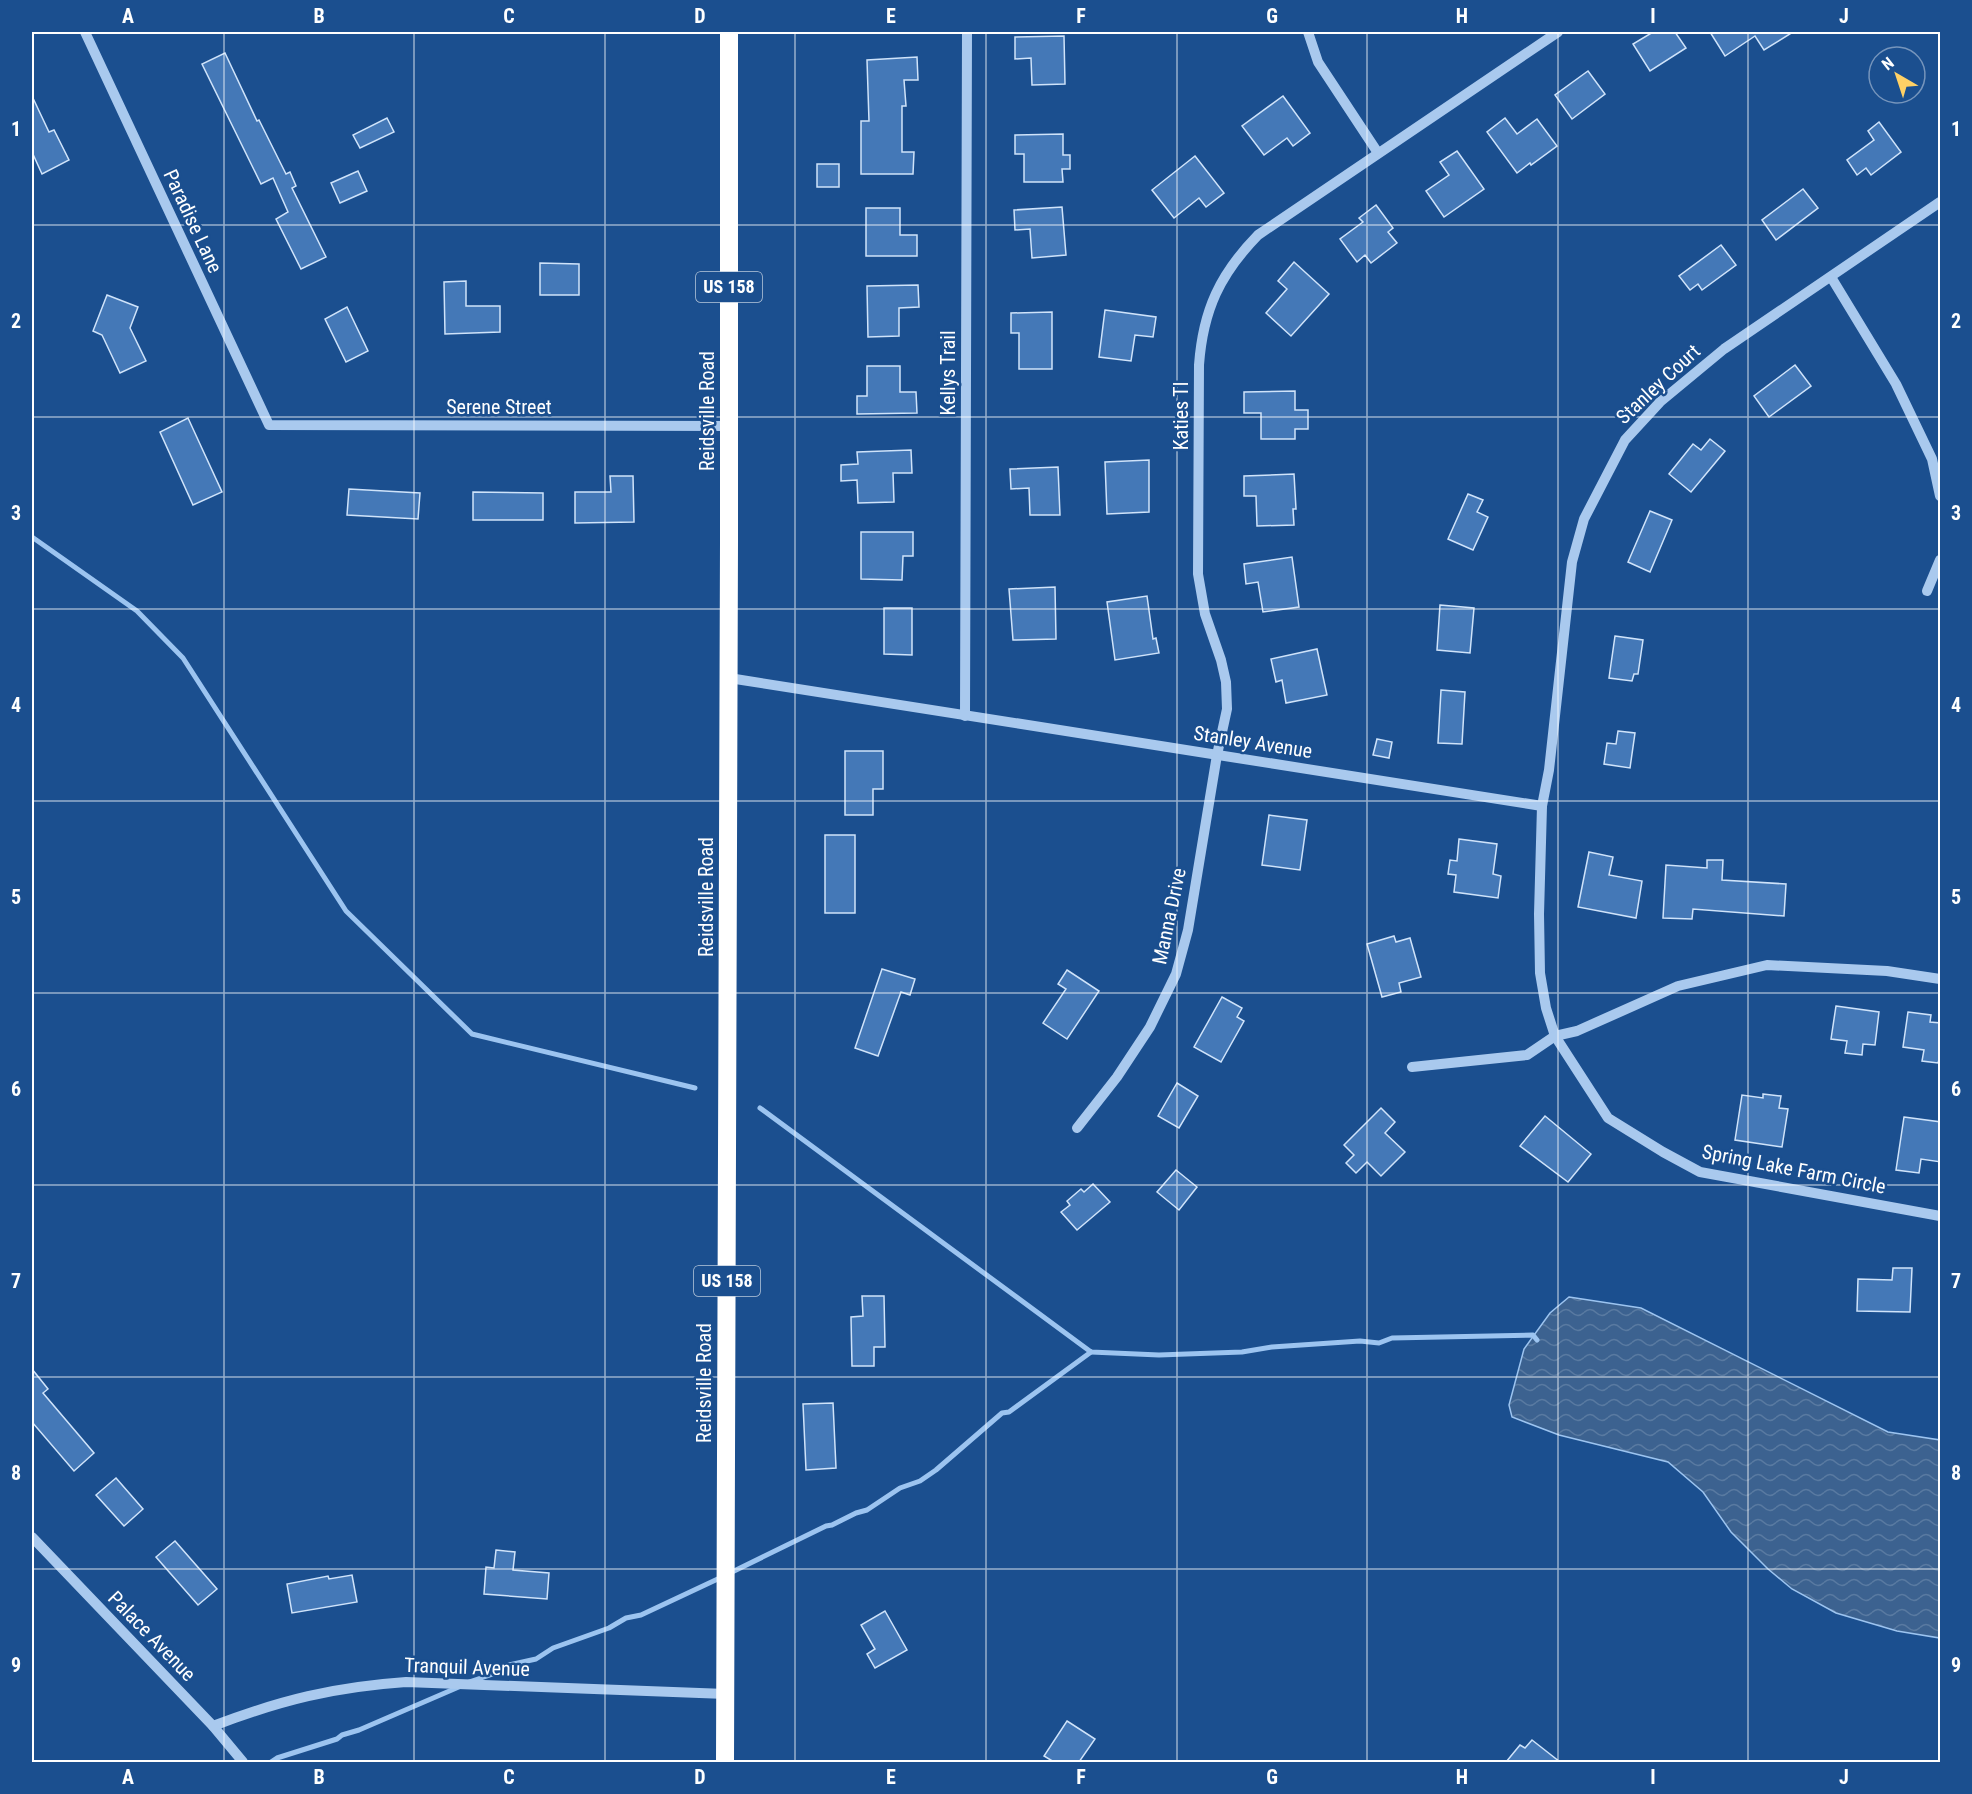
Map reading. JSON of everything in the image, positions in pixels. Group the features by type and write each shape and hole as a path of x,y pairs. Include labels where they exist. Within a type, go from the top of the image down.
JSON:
{"highway":[{"name":"Reidsville Road","path":"725,1762 729,32"}],"street":[{"name":"Paradise Lane","path":"85,32 268,425"},
{"name":"Kellys Trail","path":"965,716 968,32"},
{"path":"1308,32 1318,62 1378,153"},
{"name":"Katies Tl","path":"1217,755 1227,709 1226,682 1221,660 1204,614 1198,574 1199,365 1206,315 1227,271 1258,235 1558,32"},
{"name":"Stanley Court","path":"1542,806 1549,770 1572,562 1584,519 1625,440 1660,402 1724,349 1941,202"},
{"path":"1831,278 1896,384 1932,459 1941,496"},
{"name":"Serene Street","path":"268,425 729,426"},
{"path":"1927,591 1941,560"},
{"name":"Stanley Avenue","path":"729,678 1542,806"},
{"name":"Manna Drive","path":"1077,1128 1117,1077 1150,1027 1176,974 1188,930 1217,755"},
{"path":"1542,806 1540,973 1546,1008 1555,1036"},
{"path":"1412,1067 1527,1055 1555,1036 1578,1030 1678,986 1767,965 1887,971 1941,980"},
{"name":"Spring Lake Farm Circle","path":"1555,1036 1608,1118 1700,1172 1941,1216"},
{"name":"Palace Avenue","path":"32,1537 213,1725 243,1762"},
{"name":"Tranquil Avenue","path":"213,1725 326,1690 406,1682 726,1694"}],"water":[{"path":"1569,1297 1641,1308 1888,1432 1940,1440 1940,1638 1897,1631 1836,1613 1792,1589 1731,1532 1703,1492 1668,1462 1559,1435 1512,1417 1509,1405 1524,1349 1550,1313"}],"building":[{"path":"1653,32 1675,32 1686,48 1650,71 1633,44"},
{"path":"1710,32 1793,32 1764,50 1755,36 1725,56"},
{"path":"1064,36 1065,84 1032,85 1031,58 1015,59 1015,37"},
{"path":"225,53 257,121 259,120 286,174 290,172 296,186 292,188 326,257 301,269 276,219 288,212 273,178 261,184 202,64"},
{"path":"917,57 918,80 904,80 906,106 902,106 902,152 914,152 913,174 861,174 861,121 869,121 867,60"},
{"path":"1588,71 1605,94 1572,119 1555,95"},
{"path":"32,96 49,132 54,130 69,160 42,174 32,152"},
{"path":"1283,96 1310,133 1293,146 1287,138 1264,155 1242,126"},
{"path":"387,118 394,132 360,148 353,135"},
{"path":"1505,118 1517,134 1537,119 1557,146 1517,173 1487,132"},
{"path":"1879,122 1901,152 1871,175 1866,168 1857,175 1847,160 1874,140 1868,131"},
{"path":"1063,134 1063,155 1070,155 1070,169 1062,169 1063,182 1024,182 1024,154 1015,154 1015,135"},
{"path":"1457,151 1484,189 1444,217 1426,191 1449,175 1440,162"},
{"path":"1195,156 1224,193 1206,207 1199,198 1174,218 1152,190"},
{"path":"817,164 839,164 839,187 817,187"},
{"path":"358,171 367,191 340,203 331,183"},
{"path":"1803,189 1818,208 1776,240 1762,220"},
{"path":"1376,205 1393,228 1388,232 1397,243 1371,263 1365,255 1357,262 1340,239 1363,222 1359,218"},
{"path":"1062,207 1066,255 1032,258 1030,229 1015,230 1014,210"},
{"path":"866,208 900,208 900,235 917,235 917,256 866,256"},
{"path":"1721,245 1736,265 1702,290 1698,284 1690,290 1679,276"},
{"path":"1294,262 1329,294 1291,336 1266,313 1287,289 1278,281"},
{"path":"540,263 579,264 579,295 540,295"},
{"path":"466,281 466,306 500,306 500,332 445,334 444,282"},
{"path":"918,285 919,307 899,308 899,336 868,337 867,286"},
{"path":"107,295 138,307 130,328 146,361 120,373 102,335 93,331"},
{"path":"347,307 368,351 346,362 325,319"},
{"path":"1105,310 1156,317 1153,337 1135,335 1131,361 1099,357"},
{"path":"1052,312 1052,369 1019,369 1019,333 1011,333 1011,313"},
{"path":"1795,365 1811,386 1769,417 1754,396"},
{"path":"867,366 900,366 900,392 916,392 917,413 857,414 857,396 867,396"},
{"path":"1295,391 1295,410 1308,410 1308,429 1295,429 1295,439 1261,439 1261,413 1244,413 1244,392"},
{"path":"188,418 222,492 193,505 160,432"},
{"path":"1710,439 1725,451 1691,492 1669,474 1693,444 1701,450"},
{"path":"911,450 912,473 893,473 894,502 858,503 857,480 841,481 841,465 858,464 857,452"},
{"path":"1149,460 1149,512 1107,514 1105,462"},
{"path":"1058,467 1060,515 1030,515 1029,488 1011,489 1010,469"},
{"path":"1294,474 1296,509 1293,509 1294,525 1257,526 1256,496 1244,496 1244,476"},
{"path":"610,476 633,476 634,522 575,523 575,492 611,492"},
{"path":"349,489 420,493 418,519 347,515"},
{"path":"473,492 543,493 543,520 473,520"},
{"path":"1468,494 1483,500 1477,512 1488,517 1473,550 1448,539"},
{"path":"1650,511 1672,520 1650,572 1628,562"},
{"path":"861,532 913,532 913,556 903,556 902,580 861,579"},
{"path":"1292,557 1299,607 1263,612 1258,582 1246,584 1244,564"},
{"path":"1055,587 1056,639 1013,640 1009,589"},
{"path":"1147,596 1153,639 1156,638 1159,653 1115,660 1107,602"},
{"path":"1440,605 1474,608 1470,653 1437,650"},
{"path":"884,608 912,608 912,655 884,654"},
{"path":"1615,636 1643,640 1638,674 1634,674 1632,681 1609,678"},
{"path":"1317,649 1327,695 1286,703 1282,680 1276,682 1271,659"},
{"path":"1441,690 1465,692 1462,744 1438,743"},
{"path":"1618,731 1635,733 1630,768 1604,764 1607,743 1616,744"},
{"path":"1377,739 1392,742 1389,758 1373,755"},
{"path":"845,751 883,751 883,789 873,789 873,815 845,815"},
{"path":"1269,815 1307,820 1300,870 1262,865"},
{"path":"825,835 855,835 855,913 825,913"},
{"path":"1459,839 1497,844 1493,874 1501,876 1498,898 1454,892 1456,875 1448,874 1450,860 1457,861"},
{"path":"1589,852 1613,857 1609,875 1642,881 1636,918 1578,907"},
{"path":"1707,860 1723,860 1722,880 1786,884 1784,916 1693,909 1692,919 1663,918 1666,865 1707,868"},
{"path":"1394,936 1396,942 1410,938 1421,977 1399,983 1401,992 1382,997 1367,944"},
{"path":"882,969 915,979 910,995 901,992 878,1056 855,1048"},
{"path":"1067,970 1099,991 1067,1039 1043,1023 1066,989 1058,984"},
{"path":"1222,997 1242,1008 1237,1017 1244,1021 1221,1062 1194,1047"},
{"path":"1836,1006 1879,1012 1875,1045 1863,1044 1862,1055 1845,1053 1847,1041 1831,1039"},
{"path":"1908,1012 1931,1015 1930,1022 1941,1023 1941,1053 1938,1063 1922,1061 1924,1050 1903,1047"},
{"path":"1177,1083 1198,1096 1179,1128 1158,1116"},
{"path":"1763,1094 1781,1096 1779,1108 1788,1109 1782,1147 1735,1140 1742,1095 1763,1098"},
{"path":"1381,1108 1395,1122 1385,1133 1405,1152 1381,1176 1367,1162 1356,1173 1346,1163 1354,1155 1344,1145"},
{"path":"1545,1116 1591,1154 1568,1182 1520,1146"},
{"path":"1904,1117 1941,1122 1941,1162 1921,1159 1919,1173 1896,1170"},
{"path":"1176,1170 1197,1187 1179,1210 1157,1192"},
{"path":"1093,1184 1110,1202 1077,1230 1061,1212 1070,1205 1067,1201 1081,1189 1084,1192"},
{"path":"1893,1268 1912,1268 1910,1312 1857,1311 1858,1279 1892,1280"},
{"path":"862,1296 884,1296 885,1347 874,1347 874,1366 852,1366 851,1317 863,1316"},
{"path":"32,1369 48,1389 43,1393 94,1453 74,1471 32,1422"},
{"path":"833,1403 836,1468 806,1470 803,1404"},
{"path":"116,1478 143,1509 124,1526 96,1495"},
{"path":"175,1541 217,1589 198,1605 156,1557"},
{"path":"496,1550 515,1552 513,1570 549,1573 547,1599 484,1594 486,1567 494,1568"},
{"path":"352,1575 357,1602 292,1613 287,1584 328,1576 329,1579"},
{"path":"885,1611 907,1650 875,1668 867,1654 875,1649 861,1625"},
{"path":"1067,1721 1095,1739 1079,1762 1054,1762 1044,1756"},
{"path":"1532,1740 1560,1762 1506,1762 1520,1745 1525,1748"}],"waterway":[{"path":"32,537 137,611 183,658 346,911 472,1034 695,1088"},
{"path":"760,1108 1091,1352 1159,1355 1242,1352 1272,1347 1360,1341 1379,1343 1392,1338 1533,1335 1537,1340"},
{"path":"730,1573 826,1526 867,1510 900,1488 920,1481 1002,1413 1009,1412 1091,1352"},
{"path":"469,1682 493,1674 509,1665 536,1659 553,1648 609,1628 626,1618 641,1615 722,1577"},
{"path":"271,1762 277,1758 337,1739 461,1686"}]}
